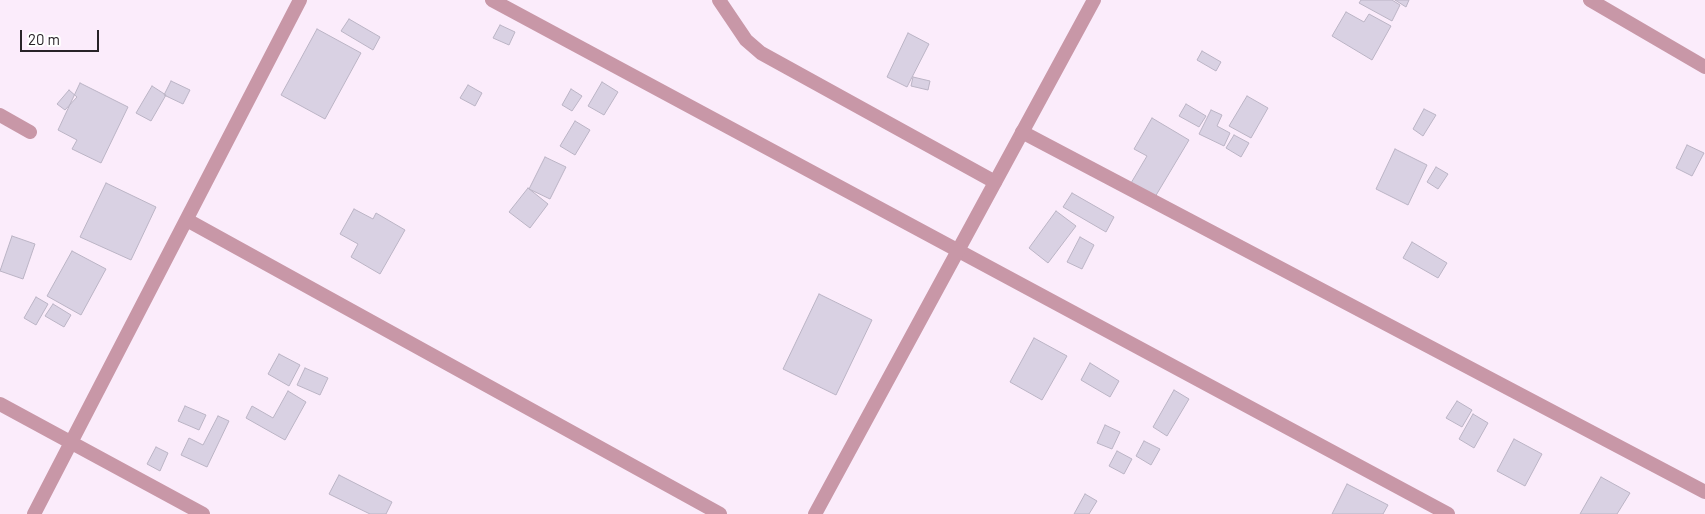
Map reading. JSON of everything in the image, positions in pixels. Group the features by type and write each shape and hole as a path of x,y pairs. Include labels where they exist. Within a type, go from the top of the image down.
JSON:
{"street":[{"path":"34,514 300,0"},
{"path":"492,0 1448,514"},
{"path":"719,0 746,40 761,53 995,182"},
{"path":"814,514 1094,0"},
{"path":"1590,0 1705,67"},
{"path":"0,115 30,132"},
{"path":"1022,132 1705,492"},
{"path":"187,220 720,514"},
{"path":"0,404 203,514"}],"building":[{"path":"1361,0 1392,0 1400,5 1392,21 1359,3"},
{"path":"1395,0 1409,0 1406,7"},
{"path":"1346,12 1364,22 1369,14 1391,26 1372,60 1332,36"},
{"path":"349,19 380,37 373,50 341,31"},
{"path":"500,25 515,32 509,45 493,38"},
{"path":"317,29 361,53 325,119 281,95"},
{"path":"908,33 929,44 907,87 887,77"},
{"path":"1202,51 1221,62 1216,71 1197,60"},
{"path":"913,77 930,81 928,90 911,86"},
{"path":"171,81 190,90 183,104 164,95"},
{"path":"602,82 618,92 604,115 588,106"},
{"path":"80,83 128,107 101,163 72,149 77,140 58,130"},
{"path":"468,85 482,93 475,106 460,98"},
{"path":"152,86 166,95 151,121 136,113"},
{"path":"571,89 582,96 572,111 562,105"},
{"path":"69,90 77,97 65,110 57,104"},
{"path":"1247,96 1268,108 1251,138 1229,126"},
{"path":"1186,104 1206,116 1199,127 1179,116"},
{"path":"1424,109 1436,115 1423,136 1413,129"},
{"path":"1211,110 1222,115 1217,126 1230,133 1224,146 1199,134"},
{"path":"1152,118 1189,140 1155,197 1131,183 1147,156 1134,149"},
{"path":"575,121 590,130 575,155 560,146"},
{"path":"1234,135 1249,143 1241,157 1226,148"},
{"path":"1687,145 1704,153 1692,176 1676,168"},
{"path":"1395,149 1427,165 1408,205 1376,189"},
{"path":"545,157 566,167 550,199 529,189"},
{"path":"1436,167 1448,174 1438,189 1427,182"},
{"path":"106,183 156,207 131,260 80,237"},
{"path":"528,188 548,204 530,228 509,212"},
{"path":"1072,193 1114,217 1106,232 1063,207"},
{"path":"354,209 373,219 376,213 405,230 380,274 351,257 358,244 340,234"},
{"path":"1056,211 1076,226 1048,263 1029,248"},
{"path":"12,236 35,244 23,279 0,271"},
{"path":"1080,237 1094,245 1082,269 1067,262"},
{"path":"1412,242 1447,263 1438,278 1403,258"},
{"path":"72,251 106,269 81,315 47,296"},
{"path":"819,294 872,320 836,395 783,369"},
{"path":"36,297 48,304 36,325 24,318"},
{"path":"53,304 71,315 64,327 45,316"},
{"path":"1034,338 1067,356 1042,400 1010,382"},
{"path":"279,354 300,365 289,386 268,374"},
{"path":"1090,363 1119,381 1110,397 1081,380"},
{"path":"305,368 328,378 320,395 297,385"},
{"path":"1174,390 1189,399 1167,436 1153,427"},
{"path":"288,391 306,402 285,440 246,418 252,406 273,418"},
{"path":"1457,401 1472,410 1462,427 1446,418"},
{"path":"185,406 206,415 199,430 178,421"},
{"path":"1473,414 1488,423 1474,448 1459,439"},
{"path":"218,416 229,421 207,467 181,455 189,438 203,445"},
{"path":"1105,425 1120,432 1112,449 1097,443"},
{"path":"1514,439 1542,454 1525,486 1497,471"},
{"path":"1144,441 1160,449 1151,465 1136,456"},
{"path":"156,447 168,453 160,471 147,464"},
{"path":"1117,451 1132,459 1124,474 1109,466"},
{"path":"339,475 392,502 386,514 370,514 329,494"},
{"path":"1601,477 1630,493 1617,514 1580,514"},
{"path":"1347,484 1388,505 1383,514 1332,514"},
{"path":"1085,494 1097,501 1089,514 1074,514"}]}
